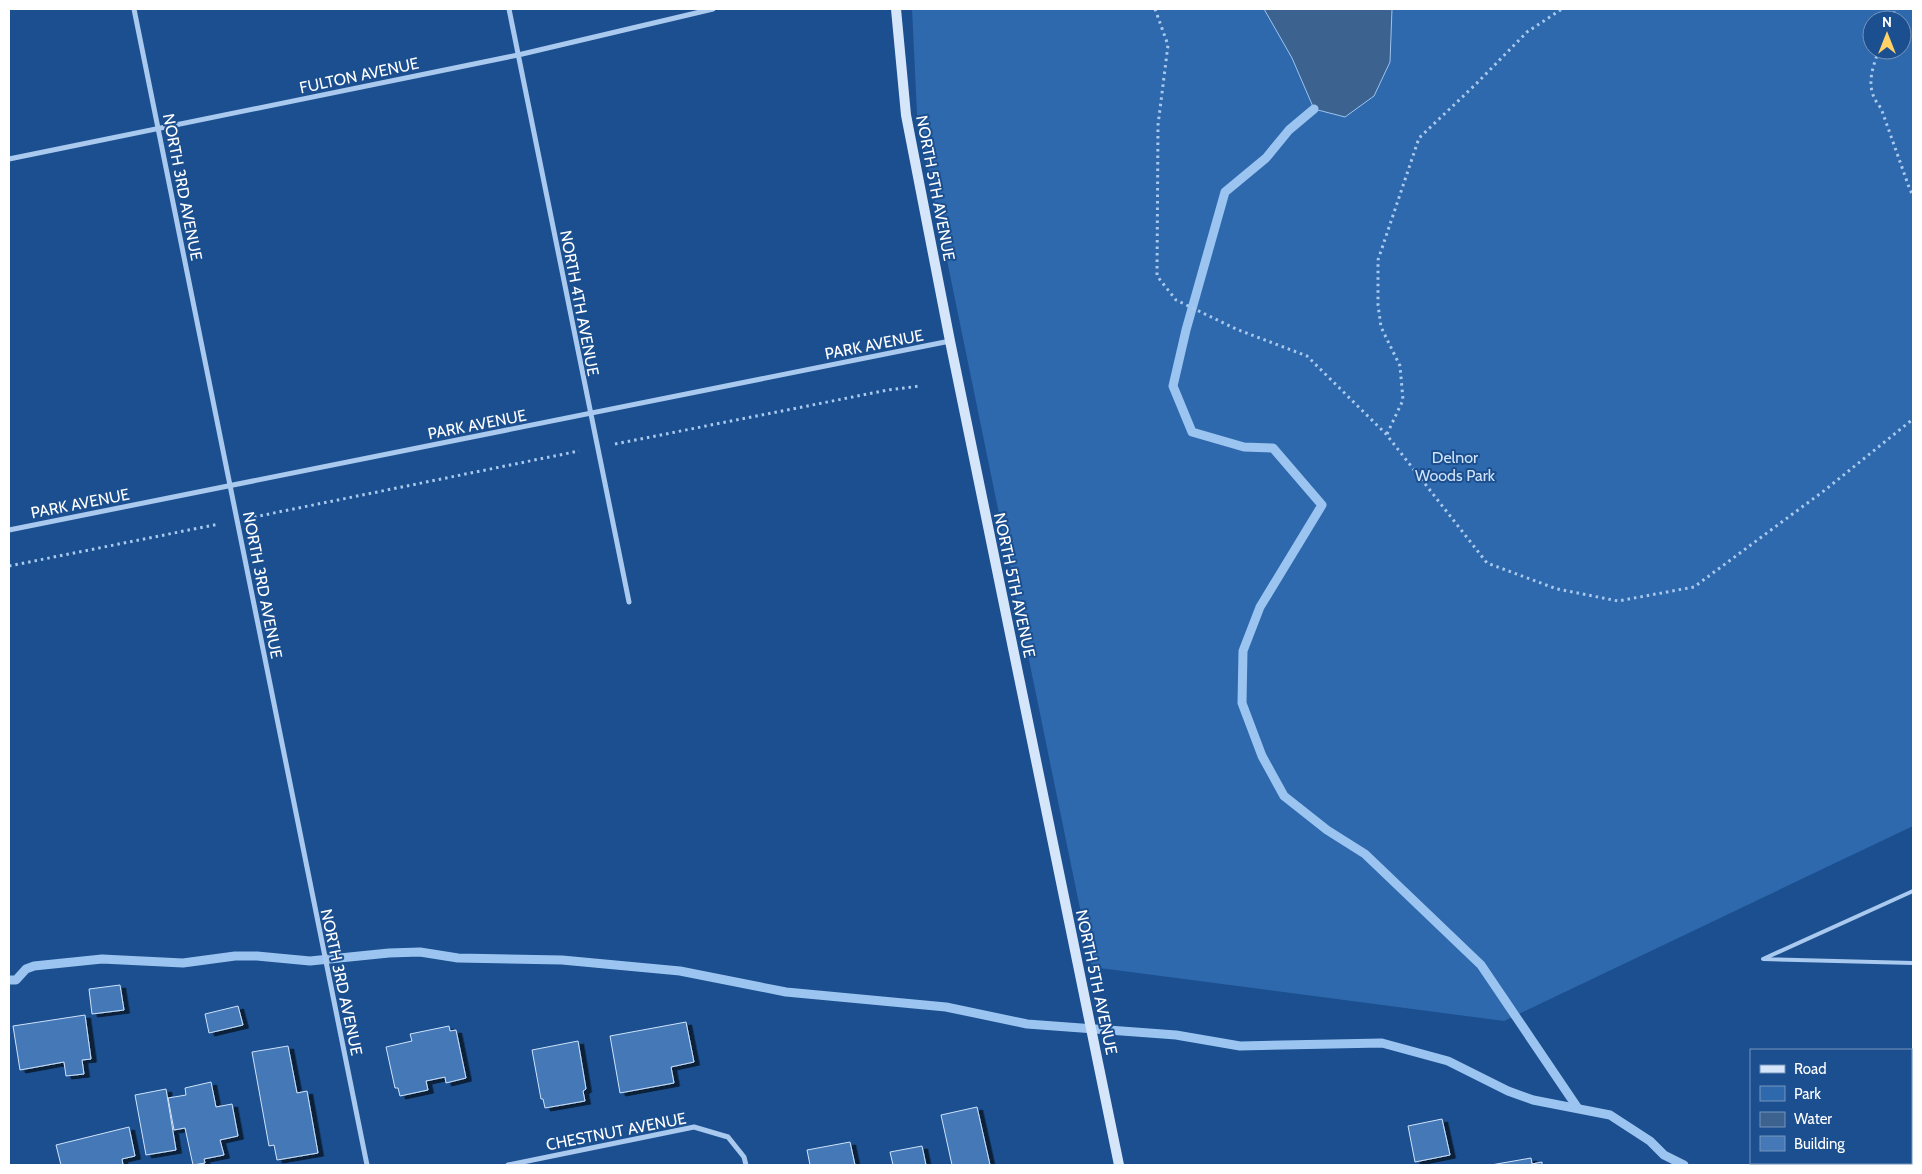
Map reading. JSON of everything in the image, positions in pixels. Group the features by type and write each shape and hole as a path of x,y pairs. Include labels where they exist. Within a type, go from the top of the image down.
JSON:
{"main road":[{"name":"NORTH 5TH AVENUE","path":"896,9 906,115 950,341 1118,1165"}],"street":[{"name":"NORTH 3RD AVENUE","path":"134,9 367,1165"},
{"name":"NORTH 4TH AVENUE","path":"510,9 629,602"},
{"name":"FULTON AVENUE","path":"9,159 518,55 713,9"},
{"name":"PARK AVENUE","path":"9,530 950,341"},
{"name":"CHESTNUT AVENUE","path":"508,1165 694,1127 728,1138 744,1157 746,1165"}],"lane":[{"path":"1913,891 1763,959 1913,964"}],"path":[{"path":"1154,9 1168,45 1158,125 1157,276 1176,300 1236,329 1307,356 1386,434 1487,563 1556,589 1618,601 1694,587 1825,490 1913,419"},
{"path":"1386,434 1403,400 1400,366 1381,327 1378,305 1378,260 1418,138 1476,84 1527,32 1562,9"},
{"path":"1876,60 1870,80 1872,98 1881,108 1913,195"},
{"path":"9,566 888,390 920,386"}],"green space":[{"name":"Delnor Woods Park","path":"912,9 1913,9 1913,826 1504,1021 1092,967 917,114"}],"water":[{"path":"1264,9 1392,9 1390,62 1374,96 1345,117 1314,109 1292,58"}],"building":[{"path":"120,985 124,1010 92,1014 89,989"},
{"path":"238,1006 243,1025 209,1033 205,1014"},
{"path":"85,1015 91,1059 82,1060 84,1074 66,1076 64,1062 20,1070 13,1026"},
{"path":"686,1022 694,1062 671,1067 674,1083 620,1093 610,1036"},
{"path":"449,1026 450,1031 456,1030 466,1078 446,1083 445,1077 426,1081 428,1090 400,1096 398,1088 395,1088 386,1047 412,1041 410,1034"},
{"path":"578,1041 586,1089 583,1091 585,1101 545,1108 543,1099 541,1099 532,1050"},
{"path":"288,1046 297,1093 307,1091 318,1153 277,1160 274,1145 269,1146 252,1052"},
{"path":"211,1082 216,1107 232,1104 238,1136 220,1140 224,1155 204,1159 205,1163 193,1165 185,1128 174,1130 168,1098 186,1095 185,1088"},
{"path":"166,1089 176,1150 146,1155 135,1095"},
{"path":"977,1107 990,1165 952,1165 941,1115"},
{"path":"1442,1119 1450,1155 1415,1162 1408,1126"},
{"path":"129,1127 135,1156 122,1159 123,1165 61,1165 56,1145"},
{"path":"850,1142 855,1165 810,1165 807,1150"},
{"path":"922,1146 926,1165 893,1165 890,1152"},
{"path":"1531,1158 1532,1164 1542,1162 1542,1165 1491,1165"}],"waterway":[{"path":"1314,109 1289,130 1266,158 1225,192 1186,330 1173,386 1192,432 1244,447 1273,448 1322,505 1260,607 1243,651 1242,703 1262,756 1284,796 1327,830 1365,854 1481,965 1577,1107"},
{"path":"9,980 16,980 26,969 34,966 102,959 183,963 235,956 257,956 310,961 389,953 420,952 458,958 562,960 680,971 786,992 946,1007 1027,1024 1176,1035 1240,1046 1382,1043 1448,1061 1508,1091 1533,1100 1610,1115 1650,1141 1664,1155 1684,1165"}]}
